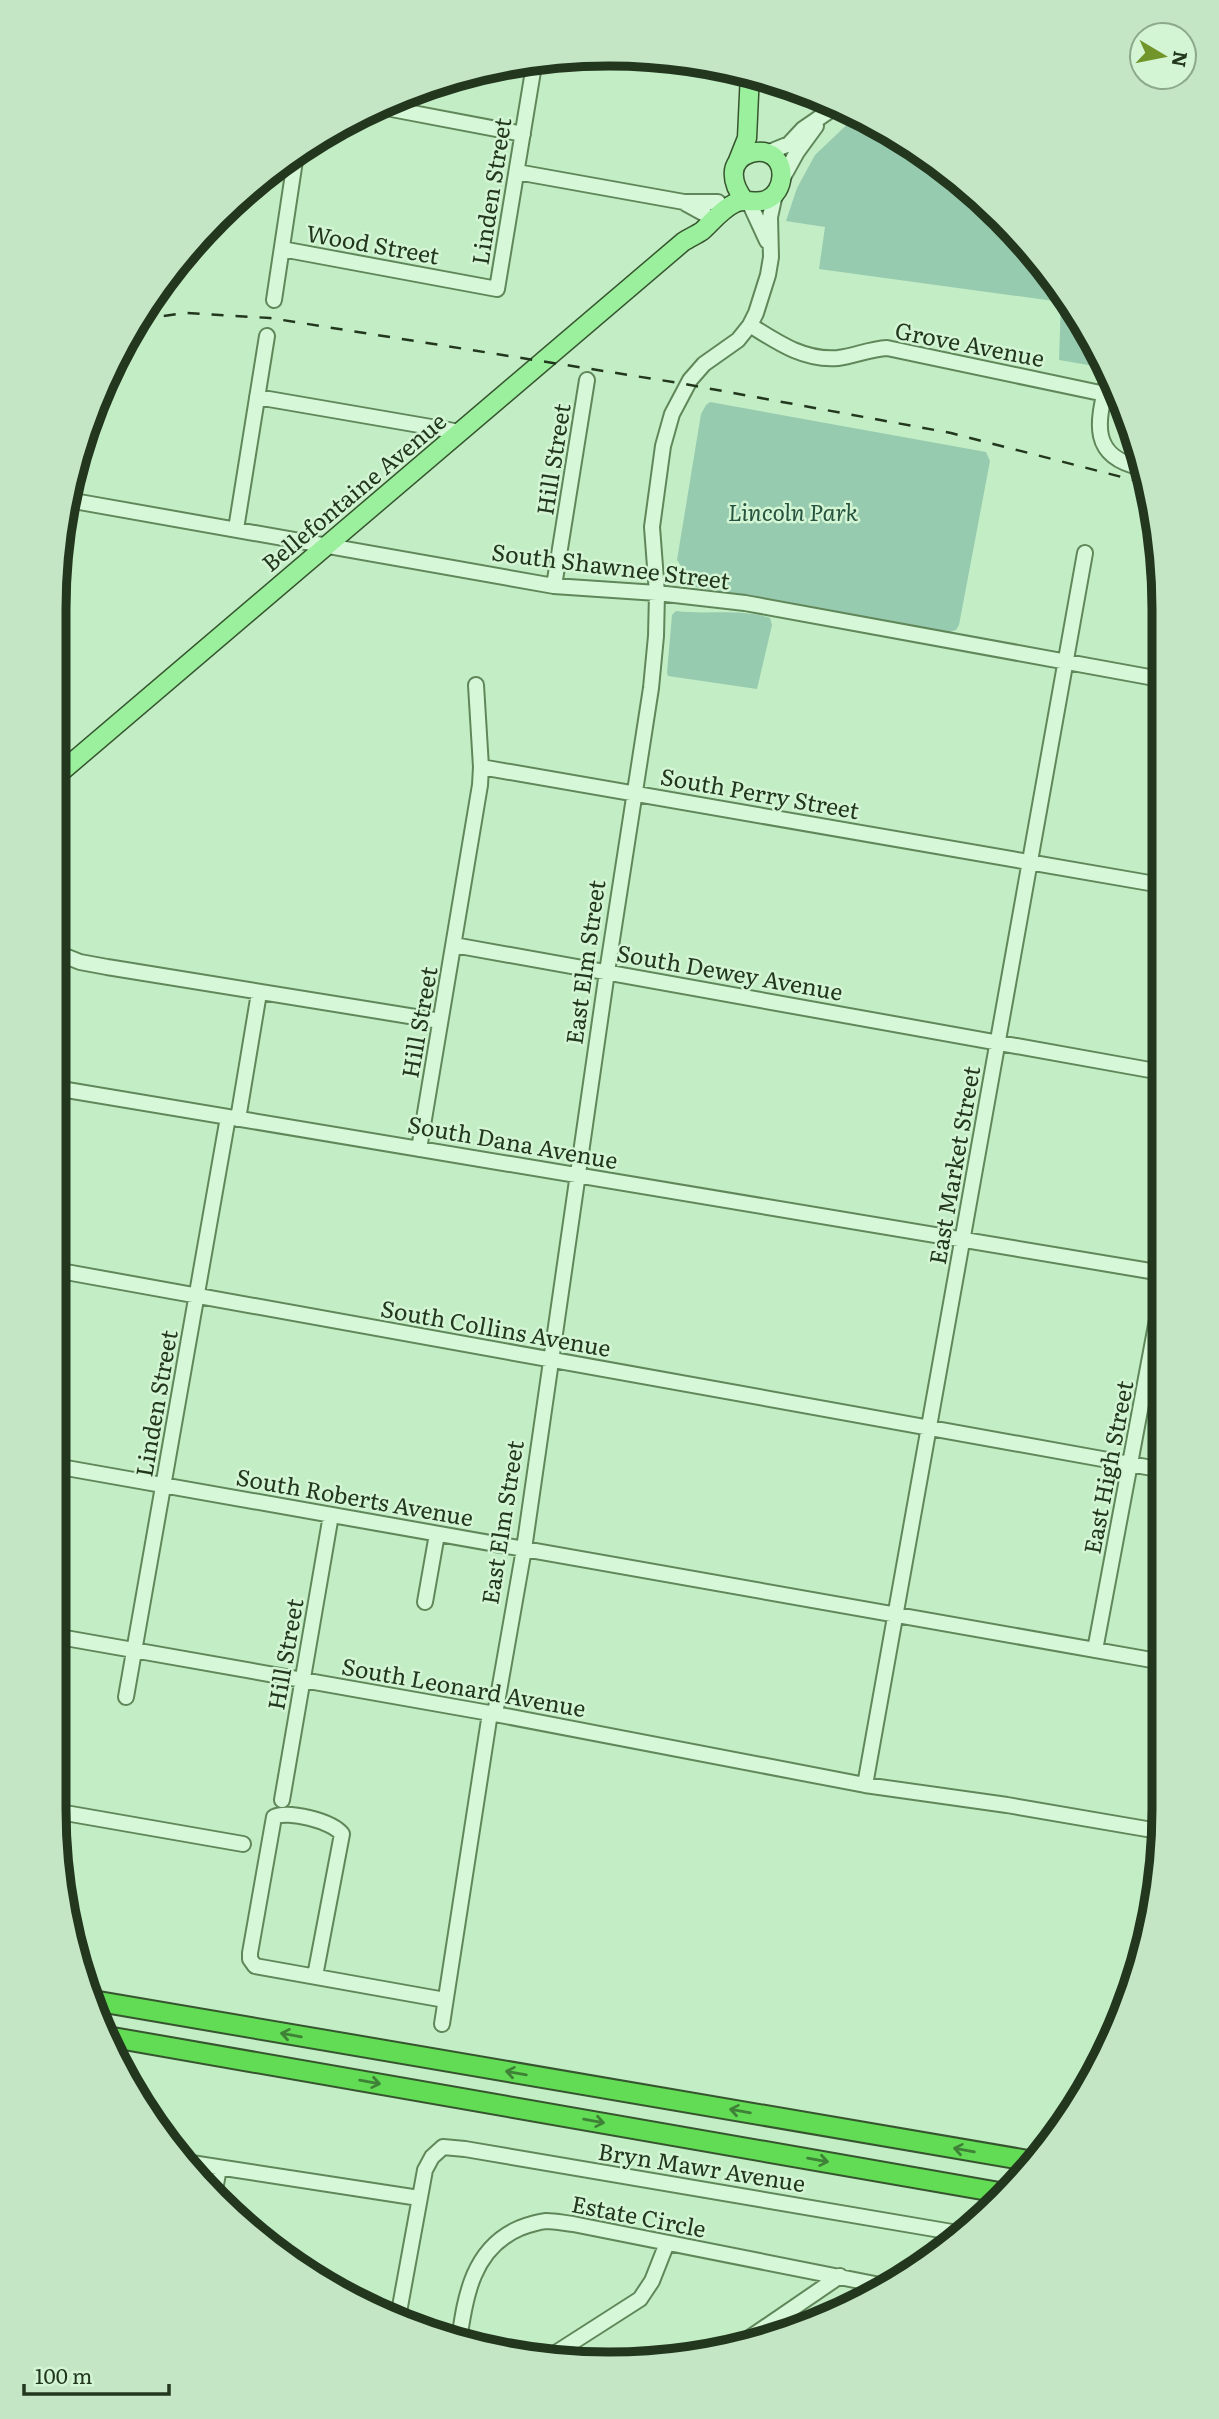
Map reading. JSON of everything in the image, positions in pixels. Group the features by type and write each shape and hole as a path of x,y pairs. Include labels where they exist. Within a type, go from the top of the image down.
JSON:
{"highway":[{"path":"102,2002 1024,2160"},
{"path":"117,2038 994,2192"},
{"path":"120,2045 273,2068 280,2066"}],"main road":[{"path":"748,106 767,153 777,163 778,188 764,201 747,202 734,186 735,166 747,138 748,106 749,85"},
{"path":"735,166 751,153 767,153"},
{"name":"Bellefontaine Avenue","path":"683,242 693,226 712,208 735,166"},
{"name":"Bellefontaine Avenue","path":"66,768 683,242 699,233 729,206 737,202 747,202"}],"street":[{"name":"Linden Street","path":"497,289 533,72"},
{"path":"397,110 523,134"},
{"path":"767,153 784,147 803,129 828,113"},
{"path":"778,188 797,152 821,119"},
{"path":"274,300 294,168"},
{"path":"517,172 712,208"},
{"name":"East Elm Street","path":"442,2024 492,1714 524,1549 654,663 657,593 653,515 663,446 672,414 690,380 704,364 738,340 750,325 765,289 771,257 769,217 778,188"},
{"path":"747,202 770,249"},
{"name":"Wood Street","path":"282,249 497,289"},
{"name":"Grove Avenue","path":"750,325 785,347 820,358 837,358 871,349 887,348 1105,394"},
{"path":"236,530 267,336"},
{"name":"Hill Street","path":"554,586 587,380"},
{"path":"1106,390 1099,418 1101,443 1107,452 1133,465"},
{"path":"257,397 460,432"},
{"name":"South Shawnee Street","path":"78,502 554,586 727,600 1152,678"},
{"name":"East Market Street","path":"865,1785 1085,552"},
{"path":"476,685 481,767"},
{"name":"Hill Street","path":"419,1149 481,767"},
{"name":"South Perry Street","path":"481,767 1152,883"},
{"name":"South Dewey Avenue","path":"454,945 1152,1070"},
{"path":"66,956 80,962 259,993 440,1021"},
{"name":"Linden Street","path":"126,1697 197,1296 259,993"},
{"name":"South Dana Avenue","path":"66,1090 1152,1271"},
{"name":"South Collins Avenue","path":"66,1272 1152,1468"},
{"name":"East High Street","path":"1095,1650 1152,1348"},
{"name":"South Roberts Avenue","path":"66,1468 1152,1660"},
{"name":"Hill Street","path":"282,1800 331,1515"},
{"path":"425,1602 437,1534"},
{"name":"South Leonard Avenue","path":"66,1638 492,1714 865,1785 1007,1805 1151,1830"},
{"path":"66,1813 243,1844"},
{"path":"315,1976 342,1834 338,1828 327,1824 281,1814 274,1817 250,1959 255,1966 445,2000"},
{"name":"Bryn Mawr Avenue","path":"419,2198 425,2169 432,2157 443,2147 465,2148 950,2233"},
{"path":"198,2164 419,2198 399,2310"},
{"path":"216,2183 219,2168"},
{"name":"Estate Circle","path":"459,2331 464,2301 472,2278 486,2253 504,2235 546,2221 573,2224 874,2284"},
{"path":"561,2350 640,2299 652,2281 667,2243"},
{"path":"759,2331 840,2276"}],"green space":[{"path":"850,122 881,139 968,201 1018,251 1056,301 819,269 825,227 786,221 797,188 815,155"},
{"path":"1061,308 1095,366 1059,360"},
{"name":"Lincoln Park","path":"710,402 986,452 990,461 956,630 949,632 695,587 677,560 701,414"},
{"path":"676,611 735,612 770,618 772,625 757,689 668,676 672,615"}],"railway":[{"path":"152,317 186,313 270,318 679,383 951,433 1137,481"}]}
